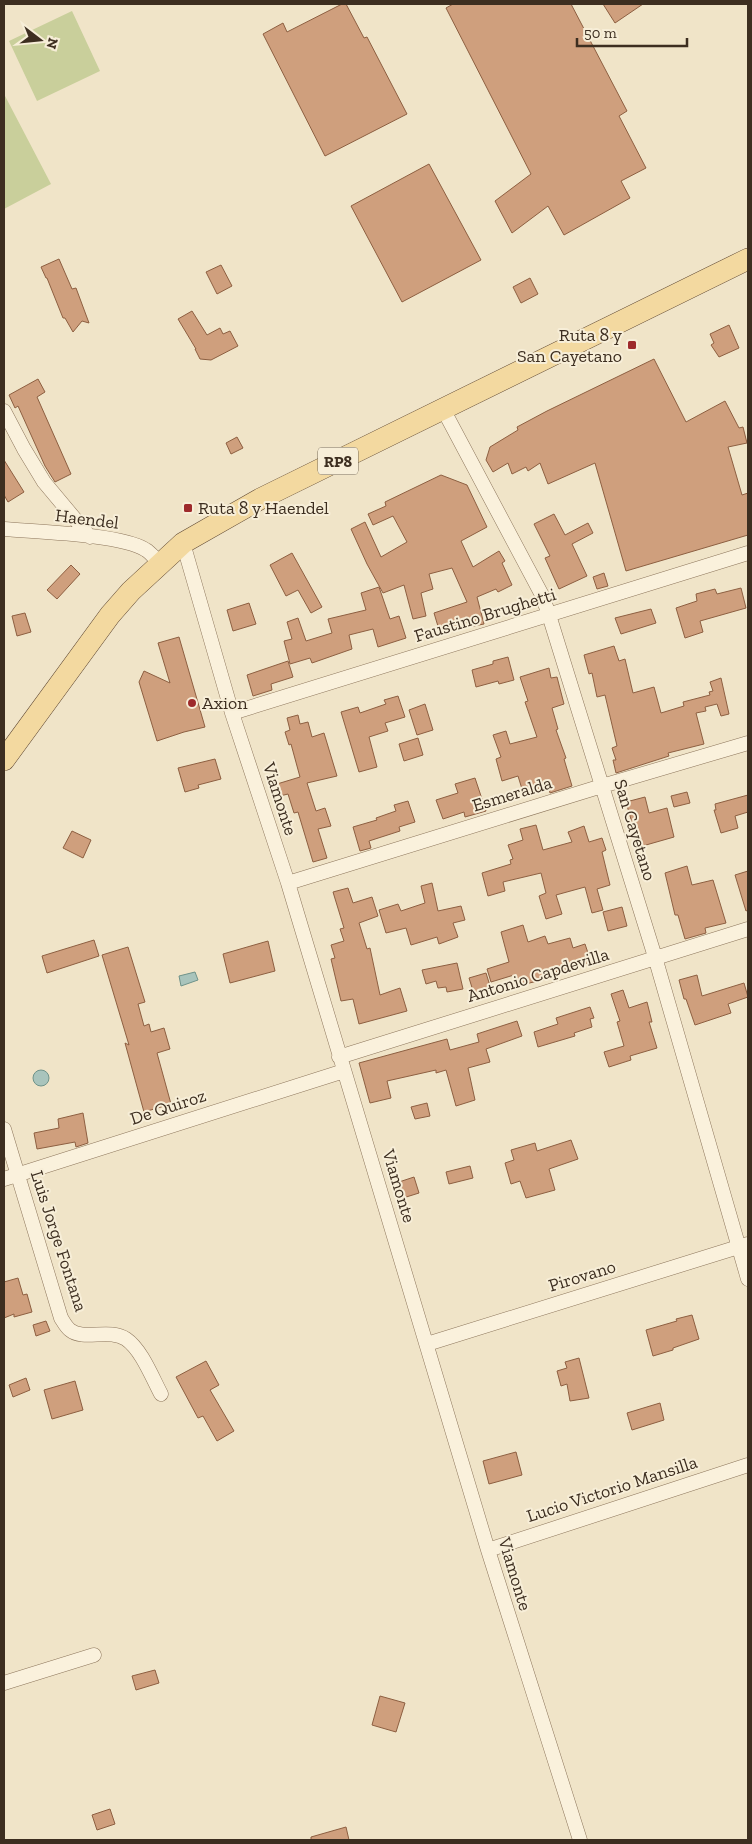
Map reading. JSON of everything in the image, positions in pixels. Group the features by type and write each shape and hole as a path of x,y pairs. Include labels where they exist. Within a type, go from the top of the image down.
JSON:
{"main road":[{"name":"RP8","path":"4,760 110,615 131,591 183,543 260,499 748,259"}],"street":[{"name":"San Cayetano","path":"443,409 542,595 743,1246 748,1279"},
{"path":"4,411 44,482 90,537"},
{"name":"Haendel","path":"4,529 114,539 135,544 146,550 160,563"},
{"name":"Viamonte","path":"183,543 232,713 288,883 488,1550 580,1840"},
{"name":"Faustino Brughetti","path":"232,713 748,553"},
{"name":"Esmeralda","path":"288,883 748,743"},
{"name":"Antonio Capdevilla","path":"339,1057 748,929"},
{"name":"De Quiroz","path":"4,1179 344,1071"},
{"name":"Luis Jorge Fontana","path":"4,1130 61,1318 70,1331 79,1334 108,1333 125,1338 136,1349 161,1394"},
{"name":"Pirovano","path":"427,1344 743,1246"},
{"name":"Lucio Victorio Mansilla","path":"488,1550 748,1465"},
{"path":"4,1684 94,1655"}],"green space":[{"path":"72,11 100,71 37,101 9,41"},
{"path":"4,94 51,184 4,209"}],"water":[{"path":"195,972 198,980 181,986 179,976"},
{"path":"41,1070 49,1078 41,1086 33,1078"}],"building":[{"path":"342,4 346,4 364,38 367,37 407,114 325,156 263,34 283,23 287,32"},
{"path":"453,4 571,4 627,111 619,116 646,168 621,181 630,198 564,235 548,206 512,233 495,201 531,174 446,8"},
{"path":"603,4 643,4 615,23"},
{"path":"429,164 481,260 402,302 351,206"},
{"path":"59,259 72,289 76,288 89,323 82,321 73,332 65,318 63,318 41,267"},
{"path":"221,265 232,286 217,294 206,272"},
{"path":"530,278 538,294 521,303 513,287"},
{"path":"192,311 207,335 220,328 223,334 230,331 238,346 211,360 200,359 178,319"},
{"path":"729,325 739,348 719,357 711,345 714,343 710,334"},
{"path":"654,359 686,422 725,401 739,428 743,427 747,443 728,447 742,495 748,493 748,535 626,571 595,463 548,484 540,463 528,471 526,467 512,474 508,463 493,472 486,460 490,447 518,430 517,427"},
{"path":"38,379 45,392 37,397 71,474 55,482 45,466 18,406 15,408 9,395"},
{"path":"237,437 243,448 231,454 226,443"},
{"path":"4,460 24,492 8,502 4,495"},
{"path":"441,475 467,485 487,527 461,541 473,567 499,551 505,561 502,563 512,585 498,592 496,589 477,597 484,624 469,627 468,624 440,633 434,613 467,602 452,568 429,574 433,589 421,593 426,616 413,619 404,585 383,593 351,529 365,522 381,557 407,542 393,516 373,525 368,514 386,506 385,502"},
{"path":"554,514 565,535 588,523 593,533 572,544 587,576 559,589 545,558 550,556 534,524"},
{"path":"292,553 322,607 311,613 298,590 286,596 270,565"},
{"path":"71,565 80,574 57,599 47,590"},
{"path":"604,573 608,586 597,589 593,577"},
{"path":"379,587 390,619 399,616 406,638 378,647 373,629 349,635 352,649 312,663 310,658 290,664 284,641 292,639 287,622 298,618 306,641 332,633 328,619 366,610 361,593"},
{"path":"741,588 746,608 700,621 703,632 685,638 676,608 697,601 696,594 715,589 717,594"},
{"path":"249,603 256,624 233,631 227,610"},
{"path":"651,609 656,623 621,634 615,618"},
{"path":"25,613 31,632 17,636 12,616"},
{"path":"179,637 205,727 157,741 139,682 144,671 170,683 158,643"},
{"path":"614,646 619,661 625,659 633,693 654,687 661,713 684,706 683,702 710,695 709,692 713,691 710,682 721,678 729,714 721,716 717,704 705,707 706,711 696,713 704,744 668,753 669,756 616,773 613,760 616,760 612,748 617,746 605,695 597,697 592,673 589,674 584,655"},
{"path":"508,657 514,680 499,684 498,681 476,687 472,670"},
{"path":"288,661 293,677 271,684 272,690 253,696 247,675"},
{"path":"549,668 551,678 557,677 564,704 552,708 558,729 556,730 566,758 564,759 572,786 550,793 548,785 533,790 531,786 522,789 518,776 502,781 496,759 501,757 493,735 506,731 510,744 537,737 525,702 528,701 520,677"},
{"path":"398,696 405,717 385,723 388,731 369,737 377,767 359,772 341,712 358,707 360,713 386,704 384,700"},
{"path":"425,704 433,730 417,735 409,710"},
{"path":"298,715 300,724 308,722 312,737 324,733 337,776 307,783 316,811 325,808 331,826 318,829 327,858 313,862 298,812 294,813 288,794 280,796 277,784 300,777 291,744 289,745 285,732 290,730 287,718"},
{"path":"418,738 423,755 404,761 399,744"},
{"path":"215,759 221,779 198,785 199,788 185,792 178,768"},
{"path":"475,778 486,811 465,817 464,812 443,819 436,800 458,793 455,784"},
{"path":"687,792 690,803 674,807 671,796"},
{"path":"748,795 748,812 735,816 738,828 721,833 714,810 716,810 715,804"},
{"path":"645,797 649,813 667,808 674,837 639,847 626,802"},
{"path":"408,801 415,822 399,827 400,831 369,841 371,848 360,851 353,827 377,820 376,818 396,811 394,805"},
{"path":"536,825 543,850 572,842 568,832 584,826 589,842 602,838 606,850 602,852 610,885 597,889 603,910 592,913 585,887 556,895 562,914 546,919 539,896 546,893 541,873 503,882 505,891 488,896 482,873 511,864 510,860 513,859 508,845 523,840 520,829"},
{"path":"72,831 91,840 83,858 63,848"},
{"path":"687,866 692,885 713,880 726,923 705,928 706,933 685,939 678,915 675,915 665,873"},
{"path":"748,871 748,910 746,911 735,875"},
{"path":"432,883 438,911 461,906 465,920 453,923 458,937 439,944 437,937 411,945 406,928 386,933 379,910 398,904 401,911 425,903 421,886"},
{"path":"348,888 353,903 372,897 378,916 359,923 367,949 370,948 380,995 400,988 407,1011 359,1024 353,999 341,1001 331,959 335,958 331,945 344,941 340,929 344,928 333,892"},
{"path":"622,907 627,926 608,931 603,912"},
{"path":"523,925 528,942 545,936 548,944 570,938 573,948 585,944 591,962 555,972 556,977 516,986 514,975 491,982 487,969 509,962 501,932"},
{"path":"94,940 99,956 47,973 42,956"},
{"path":"268,941 275,971 230,983 223,954"},
{"path":"128,947 145,1002 138,1004 144,1026 149,1024 151,1032 164,1028 170,1049 157,1053 171,1104 144,1112 125,1043 129,1045 102,955"},
{"path":"457,963 463,989 447,992 446,987 438,988 436,981 426,984 422,970"},
{"path":"486,973 491,989 474,994 469,978"},
{"path":"697,975 702,996 744,983 748,997 728,1004 731,1013 695,1025 686,999 684,999 679,980"},
{"path":"623,990 629,1008 647,1002 652,1022 649,1022 657,1048 630,1056 631,1060 609,1067 604,1052 624,1046 617,1022 620,1021 611,994"},
{"path":"590,1007 594,1018 590,1019 592,1027 574,1033 575,1036 538,1047 534,1032 558,1024 556,1018"},
{"path":"517,1021 522,1036 486,1049 490,1062 468,1068 475,1100 456,1106 446,1070 436,1073 436,1070 387,1081 391,1098 370,1103 359,1063 447,1039 450,1050 479,1042 477,1034"},
{"path":"427,1103 430,1116 415,1119 411,1107"},
{"path":"83,1113 88,1143 76,1147 75,1142 37,1149 34,1133 59,1128 58,1119"},
{"path":"571,1140 578,1159 549,1169 555,1190 526,1198 520,1181 511,1184 505,1163 514,1160 511,1150 535,1143 537,1151"},
{"path":"470,1166 473,1178 449,1184 446,1172"},
{"path":"414,1177 419,1193 403,1198 399,1182"},
{"path":"18,1278 23,1295 27,1294 32,1312 14,1317 14,1314 4,1318 4,1282"},
{"path":"692,1315 699,1339 653,1356 646,1330"},
{"path":"46,1321 50,1331 36,1336 33,1325"},
{"path":"579,1358 589,1398 570,1401 567,1384 561,1386 557,1371 567,1368 565,1362"},
{"path":"206,1361 219,1385 210,1390 234,1431 217,1441 203,1416 198,1418 176,1377"},
{"path":"26,1378 30,1390 13,1397 9,1385"},
{"path":"75,1381 83,1410 52,1419 44,1390"},
{"path":"660,1403 664,1420 632,1430 627,1413"},
{"path":"516,1452 522,1475 489,1484 483,1461"},
{"path":"155,1670 159,1683 136,1690 132,1676"},
{"path":"380,1696 405,1703 396,1732 372,1725"},
{"path":"110,1809 115,1824 97,1830 92,1815"},
{"path":"346,1827 349,1840 311,1840 311,1837"}],"place":[{"name":"Ruta 8 y San Cayetano","path":"632,345"},
{"name":"Ruta 8 y Haendel","path":"188,508"},
{"name":"Axion","path":"192,703"}]}
